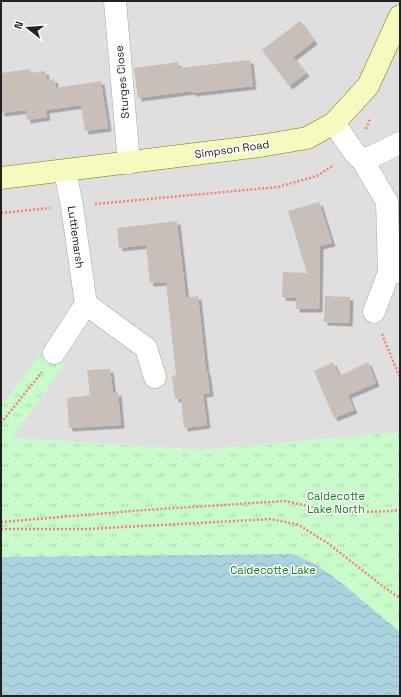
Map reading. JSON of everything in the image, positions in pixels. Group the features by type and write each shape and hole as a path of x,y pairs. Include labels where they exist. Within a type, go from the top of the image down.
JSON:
{"street":[{"name":"Sturges Close","path":"115,1 129,163"},
{"name":"Simpson Road","path":"1,178 260,146 307,138 334,123 368,86 400,16"},
{"path":"334,123 354,152 363,161 387,202 394,272 374,312"},
{"path":"363,161 400,143"},
{"name":"Luttlemarsh","path":"65,170 72,206 86,304"},
{"path":"54,354 86,304 146,348 155,377"}],"path":[{"path":"374,312 400,378"},
{"path":"1,423 46,368 54,354"},
{"path":"1,522 153,509 285,501 339,513 400,510"},
{"path":"1,529 88,529 271,519 299,525 329,544 384,588 400,598"}],"shaded area":[{"path":"1,1 400,1 400,432 202,450 12,438 65,363 44,349 1,407"}],"green space":[{"name":"Caldecotte Lake","path":"44,349 65,363 12,438 202,450 400,432 400,696 1,696 1,407"}],"water":[{"name":"Caldecotte Lake","path":"293,554 315,564 339,581 400,632 400,696 1,696 1,559 3,557"}],"building":[{"path":"300,21 314,41 293,57 306,73 289,86 262,50"},
{"path":"250,60 253,86 193,93 192,91 138,98 134,68 178,62 179,68"},
{"path":"30,69 31,73 45,71 47,80 54,79 56,88 101,81 108,128 85,131 81,105 46,110 47,117 27,120 26,110 1,113 1,73"},
{"path":"319,202 332,243 320,246 319,309 296,309 296,298 282,297 283,272 307,273 288,211"},
{"path":"177,221 186,298 198,296 206,371 210,393 203,394 207,425 184,428 181,398 175,399 172,376 176,375 166,282 150,283 146,245 119,248 117,228"},
{"path":"325,296 350,297 349,323 324,322"},
{"path":"333,362 339,376 368,362 376,383 348,395 354,410 334,418 314,371"},
{"path":"110,369 113,393 118,392 121,425 69,428 67,398 90,395 87,370"}],"park label":[{"name":"Caldecotte Lake North","path":"336,502"}]}
